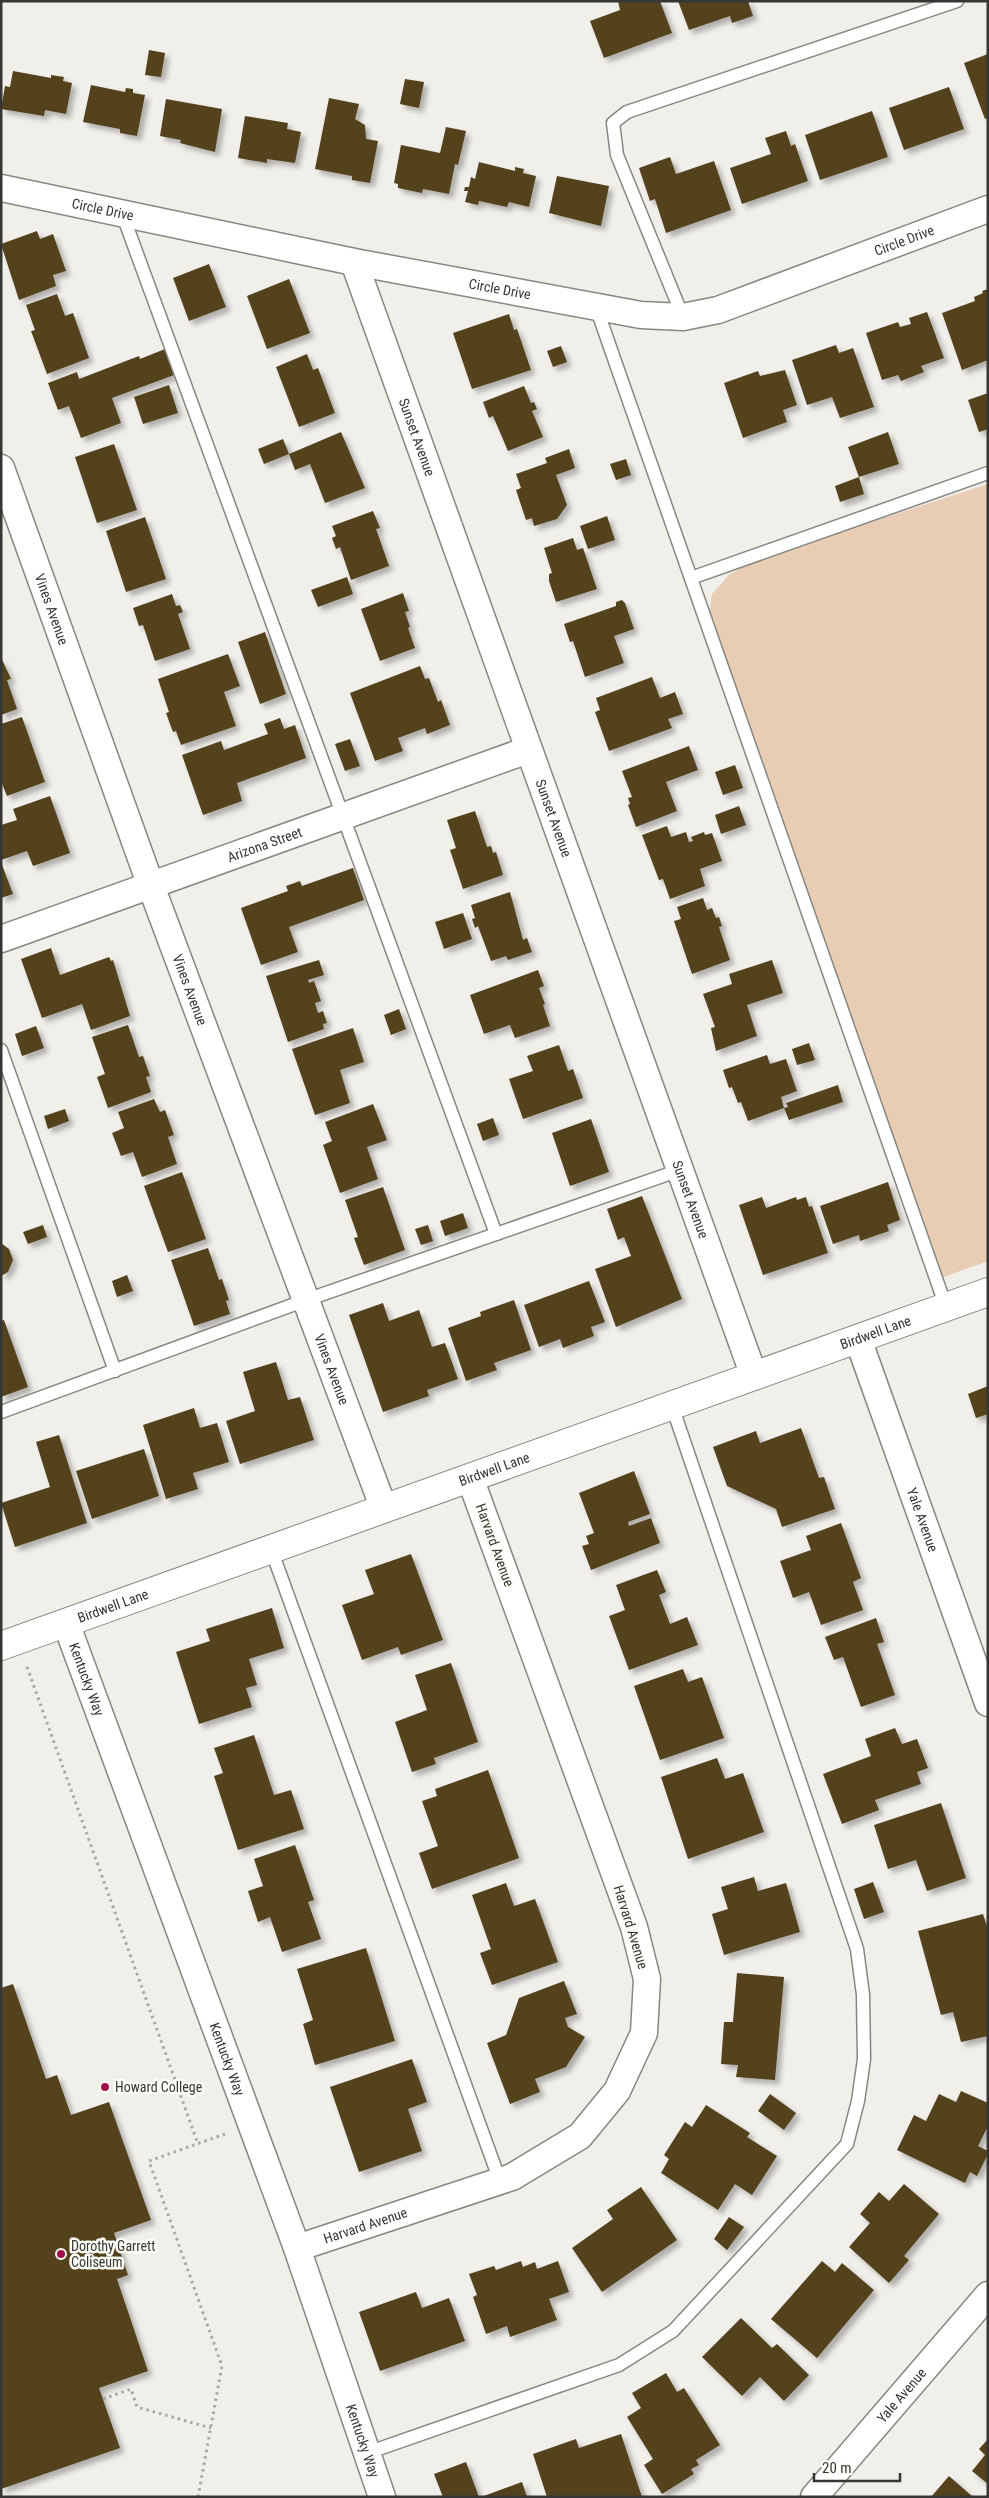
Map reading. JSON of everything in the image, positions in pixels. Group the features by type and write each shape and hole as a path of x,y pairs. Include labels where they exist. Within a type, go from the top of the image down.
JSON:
{"main road":[{"name":"Birdwell Lane","path":"6,1644 988,1292"}],"street":[{"name":"Circle Drive","path":"1,188 354,262 641,315 683,317 718,310 988,209"},
{"name":"Sunset Avenue","path":"354,262 754,1376"},
{"name":"Vines Avenue","path":"1,468 151,886 384,1509"},
{"name":"Arizona Street","path":"1,939 528,750"},
{"name":"Yale Avenue","path":"858,1339 988,1703"},
{"name":"Harvard Avenue","path":"297,2248 512,2177 580,2136 617,2091 644,2033 647,1979 634,1927 470,1478"},
{"name":"Kentucky Way","path":"66,1623 297,2248 382,2497"},
{"name":"Yale Avenue","path":"814,2497 988,2295"}],"lane":[{"path":"683,317 617,154 613,122 627,112 956,1"},
{"path":"122,213 496,1234"},
{"path":"596,307 946,1307"},
{"path":"691,578 988,473"},
{"path":"1,1050 115,1371"},
{"path":"1,1412 306,1300 680,1170"},
{"path":"367,2452 619,2365 674,2331 847,2144 858,2101 864,2059 863,1995 858,1949 672,1406"},
{"path":"271,1549 500,2181"}],"path":[{"path":"6,1644 198,2144 149,2161 222,2366 198,2497"},
{"path":"103,2399 131,2389 137,2407 211,2428"}],"shaded area":[{"path":"988,484 988,1261 941,1278 709,616 712,594 729,575 752,561"}],"building":[{"path":"618,1 660,1 672,33 604,58 590,21 620,10"},
{"path":"678,1 748,1 753,16 732,23 730,16 689,30"},
{"path":"149,50 165,53 161,77 145,75"},
{"path":"988,54 988,118 985,119 964,63"},
{"path":"13,71 51,78 51,75 64,77 63,81 72,83 66,114 45,110 44,116 1,109 5,86 10,87"},
{"path":"405,79 424,82 419,108 400,104"},
{"path":"91,85 125,92 126,88 133,89 133,93 145,95 137,136 120,133 120,129 83,122"},
{"path":"949,87 964,129 904,150 889,108"},
{"path":"329,98 359,104 355,119 365,125 366,139 378,141 370,183 352,180 352,176 315,169"},
{"path":"166,99 222,109 215,152 180,143 181,140 160,136"},
{"path":"872,111 888,157 820,180 805,135"},
{"path":"245,116 288,123 287,129 301,132 295,163 267,159 267,163 238,158"},
{"path":"446,127 466,131 458,165 455,164 449,194 423,189 422,193 398,188 398,184 394,183 401,145 440,153"},
{"path":"786,131 791,146 795,144 808,181 742,204 730,168 771,154 765,138"},
{"path":"670,157 676,174 714,161 731,210 666,233 655,199 650,201 639,168"},
{"path":"479,162 515,171 515,167 524,169 523,173 536,176 529,207 509,202 507,207 479,201 478,205 465,202 468,191 464,191 465,187 469,187 471,177 475,179"},
{"path":"557,176 609,186 601,226 549,213"},
{"path":"37,231 40,239 53,234 66,271 53,275 56,286 19,300 1,244"},
{"path":"209,264 226,307 189,321 173,278"},
{"path":"289,279 310,333 267,349 247,296"},
{"path":"988,289 988,360 962,370 942,313 975,301 974,297"},
{"path":"57,294 65,316 73,313 89,358 47,374 31,331 35,330 26,305"},
{"path":"927,312 944,358 921,366 924,372 901,381 898,375 882,380 866,333 898,322 900,327 911,324 909,318"},
{"path":"509,314 514,330 517,329 531,370 472,389 453,333"},
{"path":"836,345 839,353 853,348 874,407 840,418 832,397 807,405 792,360"},
{"path":"561,346 567,362 553,367 547,351"},
{"path":"165,349 174,375 112,398 121,423 81,438 69,406 58,410 48,383 77,372 79,379 139,356 140,359"},
{"path":"307,354 313,370 318,368 335,413 299,427 276,367"},
{"path":"785,370 797,405 783,410 787,422 743,438 724,383 758,371 760,376"},
{"path":"169,385 178,413 143,424 134,397"},
{"path":"524,386 531,403 534,402 537,409 532,411 543,437 508,451 493,416 489,418 483,402"},
{"path":"988,393 988,429 979,432 968,400"},
{"path":"341,432 365,488 325,503 310,464 295,470 289,454"},
{"path":"888,432 899,464 859,477 848,447"},
{"path":"283,439 289,454 264,464 258,449"},
{"path":"114,444 137,510 97,523 75,457"},
{"path":"569,449 575,468 556,475 567,505 557,519 534,526 532,518 526,520 516,490 521,488 516,474 547,463 545,458"},
{"path":"626,459 631,475 616,480 610,464"},
{"path":"859,477 864,494 840,502 835,486"},
{"path":"373,511 380,528 376,529 389,566 351,580 340,547 336,549 332,538 336,536 332,526"},
{"path":"607,516 615,540 588,549 580,526"},
{"path":"145,517 166,579 126,592 106,531"},
{"path":"573,538 577,550 583,548 597,589 556,602 549,581 549,574 552,573 544,548"},
{"path":"347,577 353,594 318,607 311,590"},
{"path":"403,593 409,611 405,612 410,627 408,628 415,648 380,661 361,609"},
{"path":"172,594 176,606 180,605 183,612 178,614 190,649 155,661 143,625 139,626 133,608"},
{"path":"622,600 625,603 634,629 614,636 624,663 585,677 573,641 570,642 564,624 616,606 616,602"},
{"path":"265,632 286,694 260,704 238,642"},
{"path":"228,654 240,686 224,692 236,726 181,745 176,731 173,732 166,713 169,712 158,679"},
{"path":"1,657 11,679 7,680 17,709 1,715"},
{"path":"420,666 425,679 429,678 438,702 441,700 450,725 427,734 425,728 398,738 403,751 375,761 350,693"},
{"path":"652,677 660,698 675,692 683,714 668,719 672,728 609,751 595,712 600,710 596,698"},
{"path":"22,717 45,782 7,796 1,781 1,724"},
{"path":"280,718 284,729 295,725 306,758 237,783 242,801 203,815 182,755 221,741 224,750 268,734 264,724"},
{"path":"350,739 360,766 345,771 335,744"},
{"path":"689,746 698,770 666,782 677,811 636,827 628,805 630,804 628,798 632,797 622,771"},
{"path":"735,765 743,788 723,795 715,772"},
{"path":"50,796 70,853 33,866 27,851 1,860 1,825 17,820 13,809"},
{"path":"739,806 746,825 721,834 715,815"},
{"path":"475,811 487,847 491,846 493,853 496,852 503,875 463,889 450,850 456,848 447,820"},
{"path":"667,826 671,837 686,832 689,842 693,841 691,837 704,832 705,835 712,833 722,861 700,869 705,886 670,899 663,879 659,880 642,835"},
{"path":"1,862 13,894 1,898"},
{"path":"353,868 364,900 289,927 298,952 261,965 241,908 288,891 286,886 300,881 302,886"},
{"path":"510,892 523,940 527,938 532,952 508,960 506,956 491,961 478,926 475,928 472,919 475,918 471,905"},
{"path":"703,898 707,910 712,908 716,918 719,917 722,926 719,927 730,960 692,974 674,921 681,919 677,907"},
{"path":"463,913 472,939 444,949 435,922"},
{"path":"51,948 60,975 109,957 111,961 113,960 130,1016 91,1030 82,1004 42,1018 21,959"},
{"path":"319,960 324,975 308,980 309,983 314,981 321,1001 315,1003 318,1013 323,1011 327,1023 323,1024 324,1029 288,1042 266,976"},
{"path":"772,960 783,993 747,1005 757,1036 716,1051 711,1028 715,1027 703,994 732,984 729,974"},
{"path":"538,970 544,986 539,988 550,1026 515,1038 510,1025 484,1034 470,995"},
{"path":"399,1009 406,1029 391,1035 384,1015"},
{"path":"128,1025 139,1057 143,1056 150,1076 146,1077 151,1092 108,1108 97,1077 105,1074 92,1037"},
{"path":"36,1026 44,1048 22,1056 15,1034"},
{"path":"353,1028 364,1062 340,1070 350,1103 315,1115 292,1049"},
{"path":"809,1043 815,1060 797,1065 792,1049"},
{"path":"559,1045 568,1071 573,1069 583,1098 523,1119 509,1079 533,1071 527,1056"},
{"path":"767,1055 770,1064 786,1059 797,1091 781,1097 784,1108 748,1121 741,1102 738,1103 732,1087 729,1088 723,1070"},
{"path":"838,1085 843,1102 789,1120 784,1108 788,1107 786,1103"},
{"path":"154,1099 160,1112 165,1110 174,1135 168,1137 177,1164 142,1177 133,1152 121,1156 112,1133 124,1128 118,1112"},
{"path":"373,1104 387,1140 367,1147 378,1179 340,1193 323,1145 332,1141 325,1122"},
{"path":"65,1109 69,1121 48,1129 44,1116"},
{"path":"493,1118 499,1135 483,1141 477,1124"},
{"path":"591,1119 609,1172 570,1186 552,1133"},
{"path":"182,1172 206,1239 168,1252 144,1186"},
{"path":"888,1182 900,1220 887,1225 889,1231 860,1241 859,1235 833,1244 820,1206"},
{"path":"383,1187 405,1250 364,1265 354,1238 358,1237 345,1200"},
{"path":"642,1196 682,1299 616,1327 595,1269 631,1256 624,1237 618,1240 607,1209"},
{"path":"762,1197 766,1208 796,1197 797,1200 806,1197 809,1207 812,1206 828,1253 763,1275 739,1205"},
{"path":"463,1213 468,1228 445,1236 440,1221"},
{"path":"43,1225 47,1237 28,1244 23,1232"},
{"path":"428,1225 433,1241 421,1245 415,1229"},
{"path":"1,1243 9,1249 13,1260 8,1272 1,1276"},
{"path":"208,1248 219,1280 222,1279 229,1300 226,1301 230,1314 194,1326 171,1260"},
{"path":"127,1275 133,1291 117,1297 112,1281"},
{"path":"589,1281 605,1322 591,1327 594,1336 563,1348 560,1339 539,1347 524,1305"},
{"path":"514,1300 531,1350 494,1363 497,1370 466,1381 448,1328 481,1316 480,1312"},
{"path":"383,1303 389,1321 419,1310 432,1347 445,1343 458,1379 427,1390 429,1396 383,1412 349,1315"},
{"path":"4,1320 28,1387 1,1397 1,1321"},
{"path":"276,1362 288,1400 300,1397 314,1440 240,1464 226,1421 255,1411 243,1372"},
{"path":"988,1386 988,1414 976,1418 968,1394"},
{"path":"194,1408 200,1428 217,1423 229,1462 193,1473 198,1489 166,1499 143,1425"},
{"path":"801,1428 819,1478 824,1477 835,1509 782,1527 776,1509 727,1486 713,1447 756,1431 760,1443"},
{"path":"59,1435 87,1523 15,1547 1,1503 50,1487 36,1442"},
{"path":"144,1449 159,1496 92,1519 76,1471"},
{"path":"634,1471 650,1514 628,1522 629,1526 651,1518 660,1543 591,1570 582,1546 589,1544 586,1536 594,1533 579,1493"},
{"path":"841,1523 861,1578 853,1582 863,1610 821,1625 809,1592 793,1598 780,1561 811,1550 806,1536"},
{"path":"411,1554 443,1640 401,1655 398,1647 362,1660 342,1605 374,1594 365,1570"},
{"path":"657,1570 666,1592 659,1595 670,1624 687,1617 698,1645 629,1670 609,1616 625,1610 616,1585"},
{"path":"272,1608 284,1648 249,1659 257,1685 246,1688 252,1707 199,1724 176,1652 210,1641 206,1629"},
{"path":"876,1618 884,1642 877,1644 895,1695 861,1707 843,1657 834,1660 825,1637"},
{"path":"451,1663 478,1742 434,1758 436,1764 412,1772 395,1722 427,1710 415,1675"},
{"path":"683,1669 688,1682 702,1677 724,1738 660,1760 634,1686"},
{"path":"895,1728 902,1744 917,1739 928,1768 917,1772 921,1784 875,1800 879,1810 842,1824 823,1774 871,1756 865,1739"},
{"path":"254,1735 274,1795 291,1790 304,1829 238,1850 214,1776 223,1773 214,1748"},
{"path":"717,1758 725,1779 743,1773 764,1832 688,1859 661,1777"},
{"path":"488,1770 519,1858 432,1889 419,1853 438,1846 422,1801 437,1796 435,1789"},
{"path":"941,1803 966,1878 927,1891 916,1860 888,1869 874,1825"},
{"path":"295,1845 314,1900 308,1902 321,1939 282,1952 270,1917 258,1922 248,1891 263,1886 254,1859"},
{"path":"754,1877 758,1891 786,1883 800,1932 724,1955 712,1914 728,1909 721,1887"},
{"path":"873,1882 884,1912 864,1919 854,1889"},
{"path":"506,1883 514,1906 535,1899 558,1962 492,1985 480,1953 491,1949 472,1895"},
{"path":"983,1914 988,1930 988,2036 961,2042 953,2012 941,2015 918,1931"},
{"path":"366,1948 395,2041 315,2065 303,2024 313,2020 297,1969"},
{"path":"737,1973 784,1977 775,2080 736,2077 738,2065 721,2064 724,2022 733,2022"},
{"path":"564,1981 577,2014 565,2018 568,2027 585,2037 566,2067 535,2079 540,2092 510,2104 487,2043 506,2035 519,1998"},
{"name":"Dorothy Garrett Coliseum","path":"13,1984 46,2079 57,2075 71,2115 109,2102 151,2220 114,2233 128,2275 117,2279 148,2371 99,2388 120,2448 1,2489 1,1988"},
{"path":"412,2059 427,2102 408,2109 422,2151 359,2172 330,2087"},
{"path":"961,2091 988,2103 988,2126 978,2146 988,2151 988,2154 977,2176 970,2172 965,2183 897,2150 914,2115 926,2121 939,2094 956,2102"},
{"path":"770,2094 796,2113 784,2130 758,2111"},
{"path":"706,2105 750,2133 747,2137 777,2156 752,2195 735,2184 718,2210 661,2173 669,2159 664,2155 685,2122 692,2127"},
{"path":"904,2184 939,2214 904,2256 909,2260 889,2283 849,2247 870,2223 860,2214 879,2192 889,2201"},
{"path":"641,2187 677,2240 602,2292 572,2248 613,2219 607,2210"},
{"path":"729,2217 744,2227 727,2250 714,2239"},
{"path":"521,2261 523,2267 535,2262 537,2269 558,2261 569,2292 549,2299 557,2320 510,2337 507,2326 486,2334 473,2297 477,2295 469,2274 494,2266 496,2270"},
{"path":"822,2261 835,2272 842,2263 874,2290 817,2358 771,2319"},
{"path":"416,2292 422,2308 449,2298 465,2341 380,2371 359,2312"},
{"path":"741,2318 772,2348 777,2344 809,2375 784,2401 760,2377 742,2396 702,2357"},
{"path":"666,2373 677,2392 684,2388 720,2445 696,2460 699,2465 691,2469 694,2474 662,2494 644,2465 653,2459 627,2417 641,2408 632,2393"},
{"path":"621,2434 642,2497 547,2497 533,2454 576,2439 579,2448"},
{"path":"988,2439 988,2484 972,2471 985,2455 979,2449"},
{"path":"466,2462 479,2497 443,2497 434,2474"},
{"path":"949,2476 973,2497 931,2497"},
{"path":"522,2482 527,2497 481,2497"}],"place":[{"name":"Howard College","path":"105,2087"},
{"name":"Dorothy Garrett Coliseum","path":"61,2254"}]}
